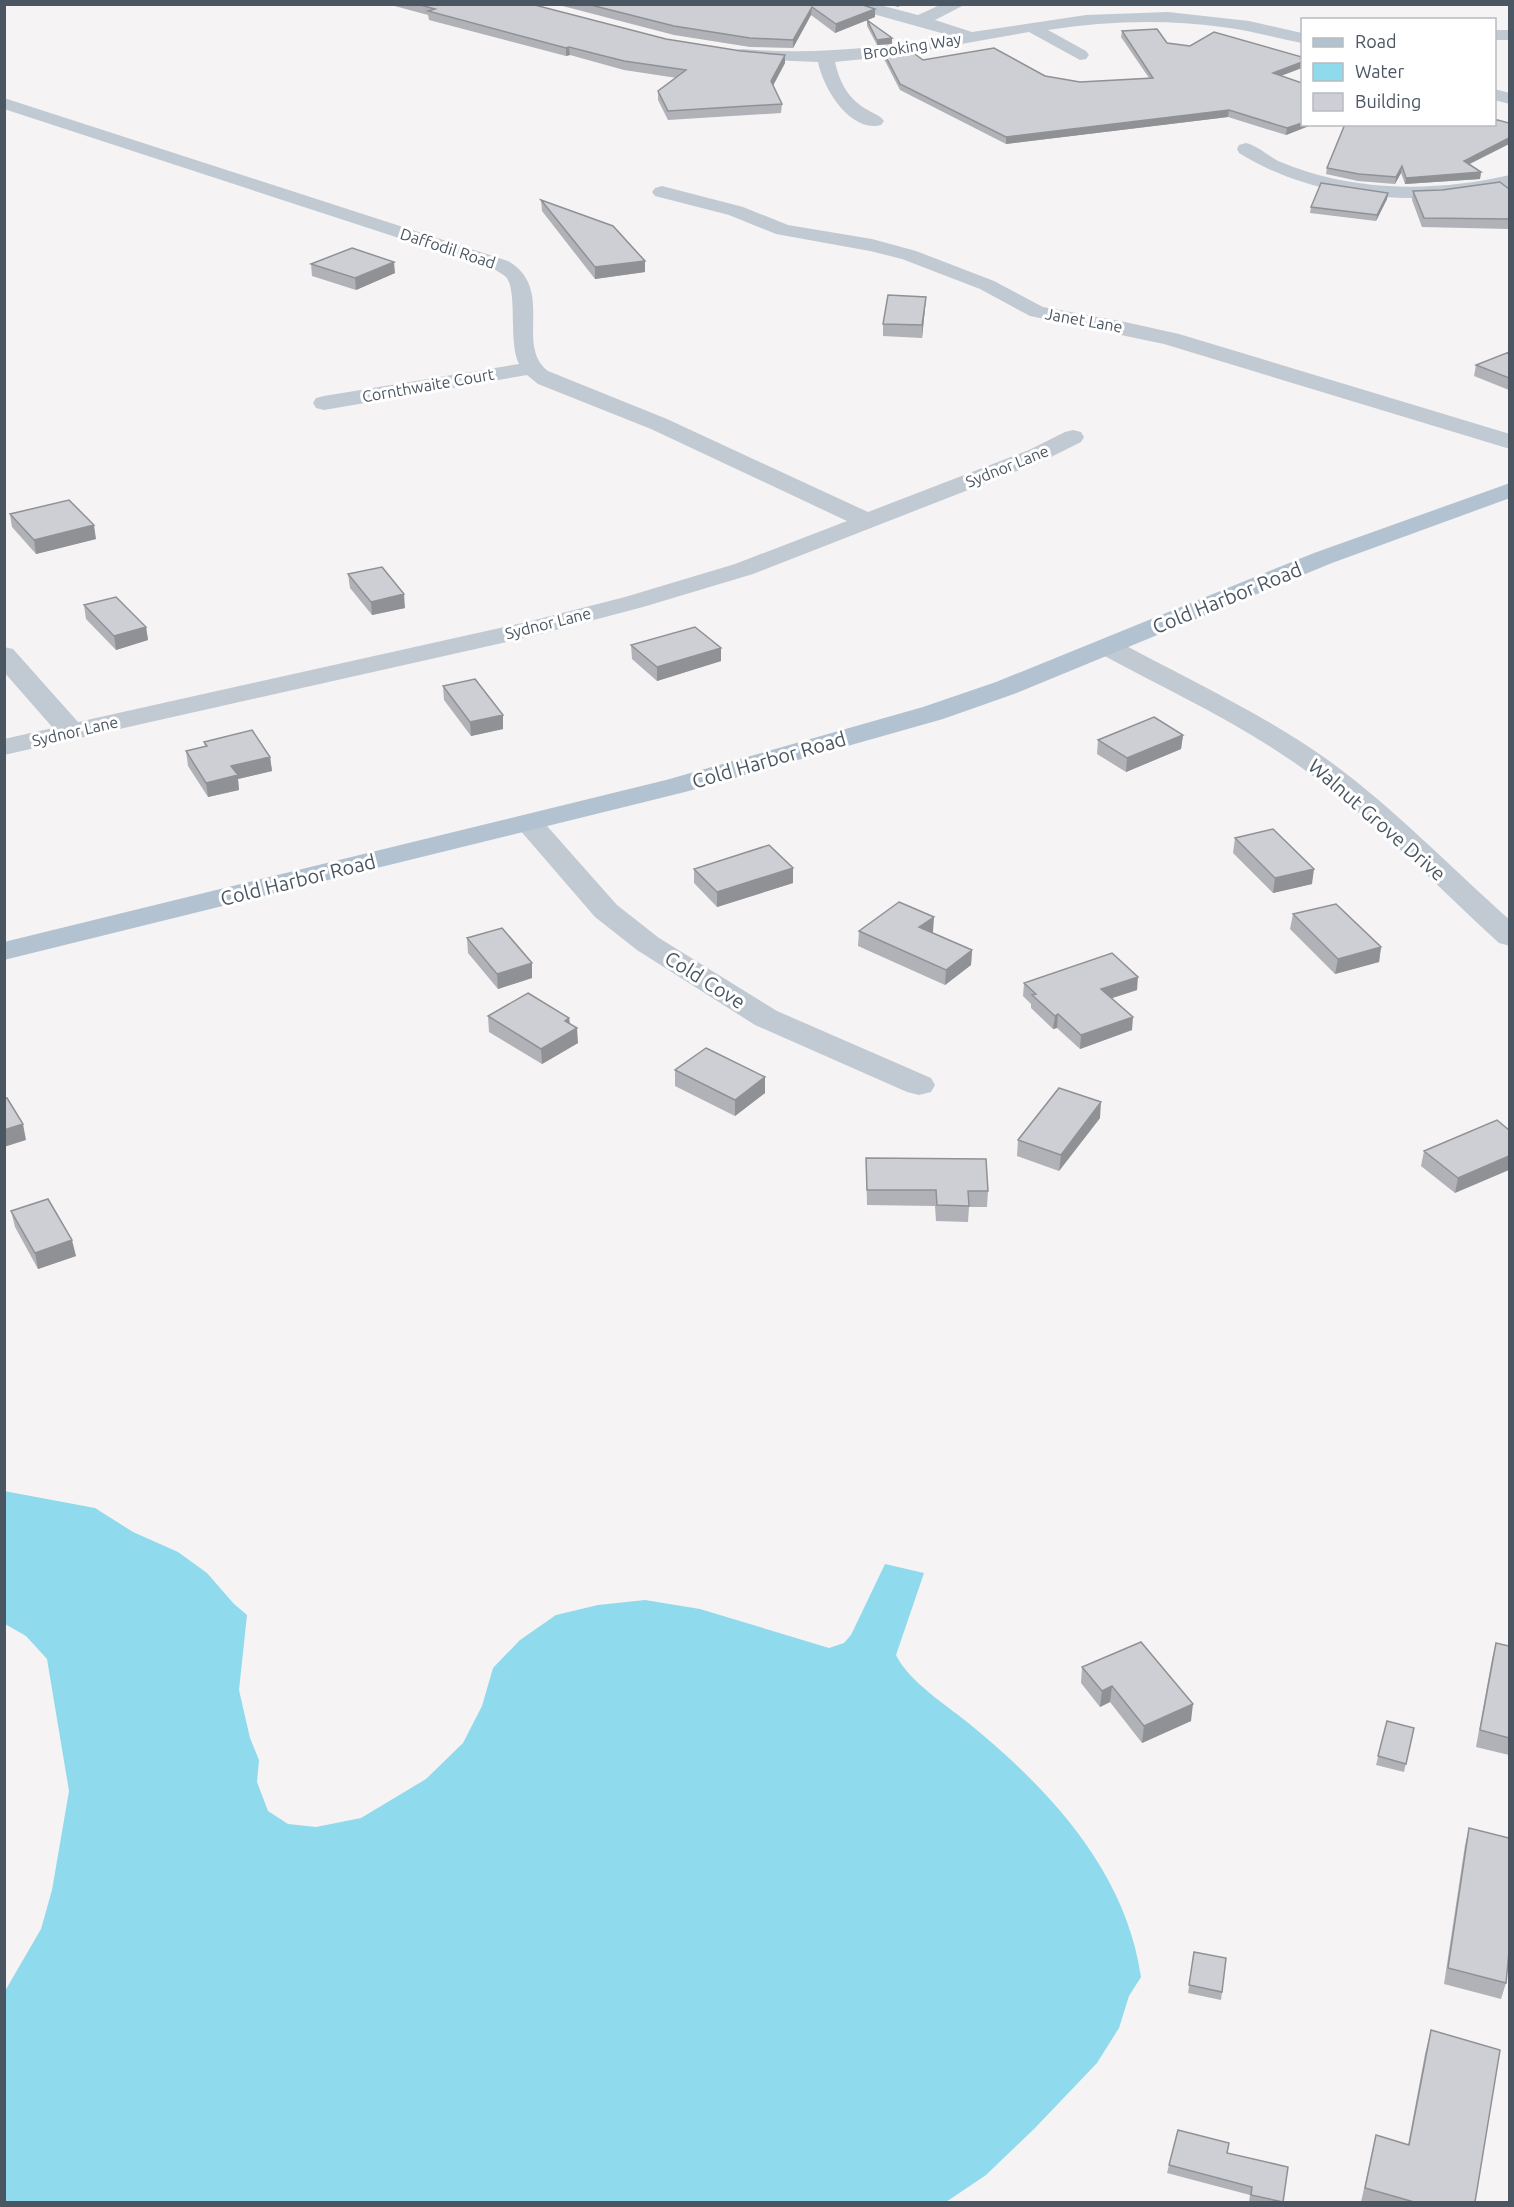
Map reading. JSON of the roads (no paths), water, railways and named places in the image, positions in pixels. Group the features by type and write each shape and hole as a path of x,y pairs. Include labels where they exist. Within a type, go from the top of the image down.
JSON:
{"main road":[{"name":"Cold Harbor Road","path":"4,951 529,823 814,749 922,716 1005,688 1323,558 1509,490"}],"street":[{"path":"854,4 919,20 972,37"},
{"path":"919,20 958,4"},
{"path":"1232,23 1237,15 1247,8"},
{"name":"Brooking Way","path":"723,52 762,56 826,57 879,52 1033,28 1105,11 1232,23 1301,38"},
{"path":"1033,28 1080,55"},
{"path":"826,57 834,87 849,108 875,121"},
{"name":"Daffodil Road","path":"4,103 501,265 517,276 521,290 524,340 532,368"},
{"path":"1246,149 1272,166 1292,173 1340,185 1372,189 1454,191 1509,181"},
{"name":"Janet Lane","path":"662,192 736,211 783,230 872,245 909,255 987,285 1037,312 1171,339 1509,442"},
{"path":"532,368 554,382 659,423 867,521"},
{"name":"Cornthwaite Court","path":"324,403 532,368"},
{"name":"Sydnor Lane","path":"4,747 533,628 634,602 744,569 1037,455 1073,437"},
{"name":"Walnut Grove Drive","path":"1108,647 1275,737 1319,767 1504,925"},
{"path":"4,655 72,732"},
{"name":"Cold Cove","path":"529,823 606,910 648,944 766,1018 919,1084"}],"water":[{"path":"4,1491 95,1508 133,1532 178,1552 207,1573 234,1604 247,1615 239,1690 250,1738 259,1760 257,1782 268,1811 288,1824 316,1827 361,1818 426,1779 463,1743 482,1706 493,1668 520,1640 556,1615 598,1605 645,1600 700,1609 829,1648 844,1643 851,1635 885,1564 924,1573 896,1655 919,1684 972,1726 1030,1778 1056,1806 1102,1869 1133,1939 1141,1977 1129,1996 1119,2028 1097,2063 1034,2129 986,2175 946,2202 5,2202 5,1991 41,1929 52,1890 69,1791 47,1659 26,1636 5,1624"}]}
